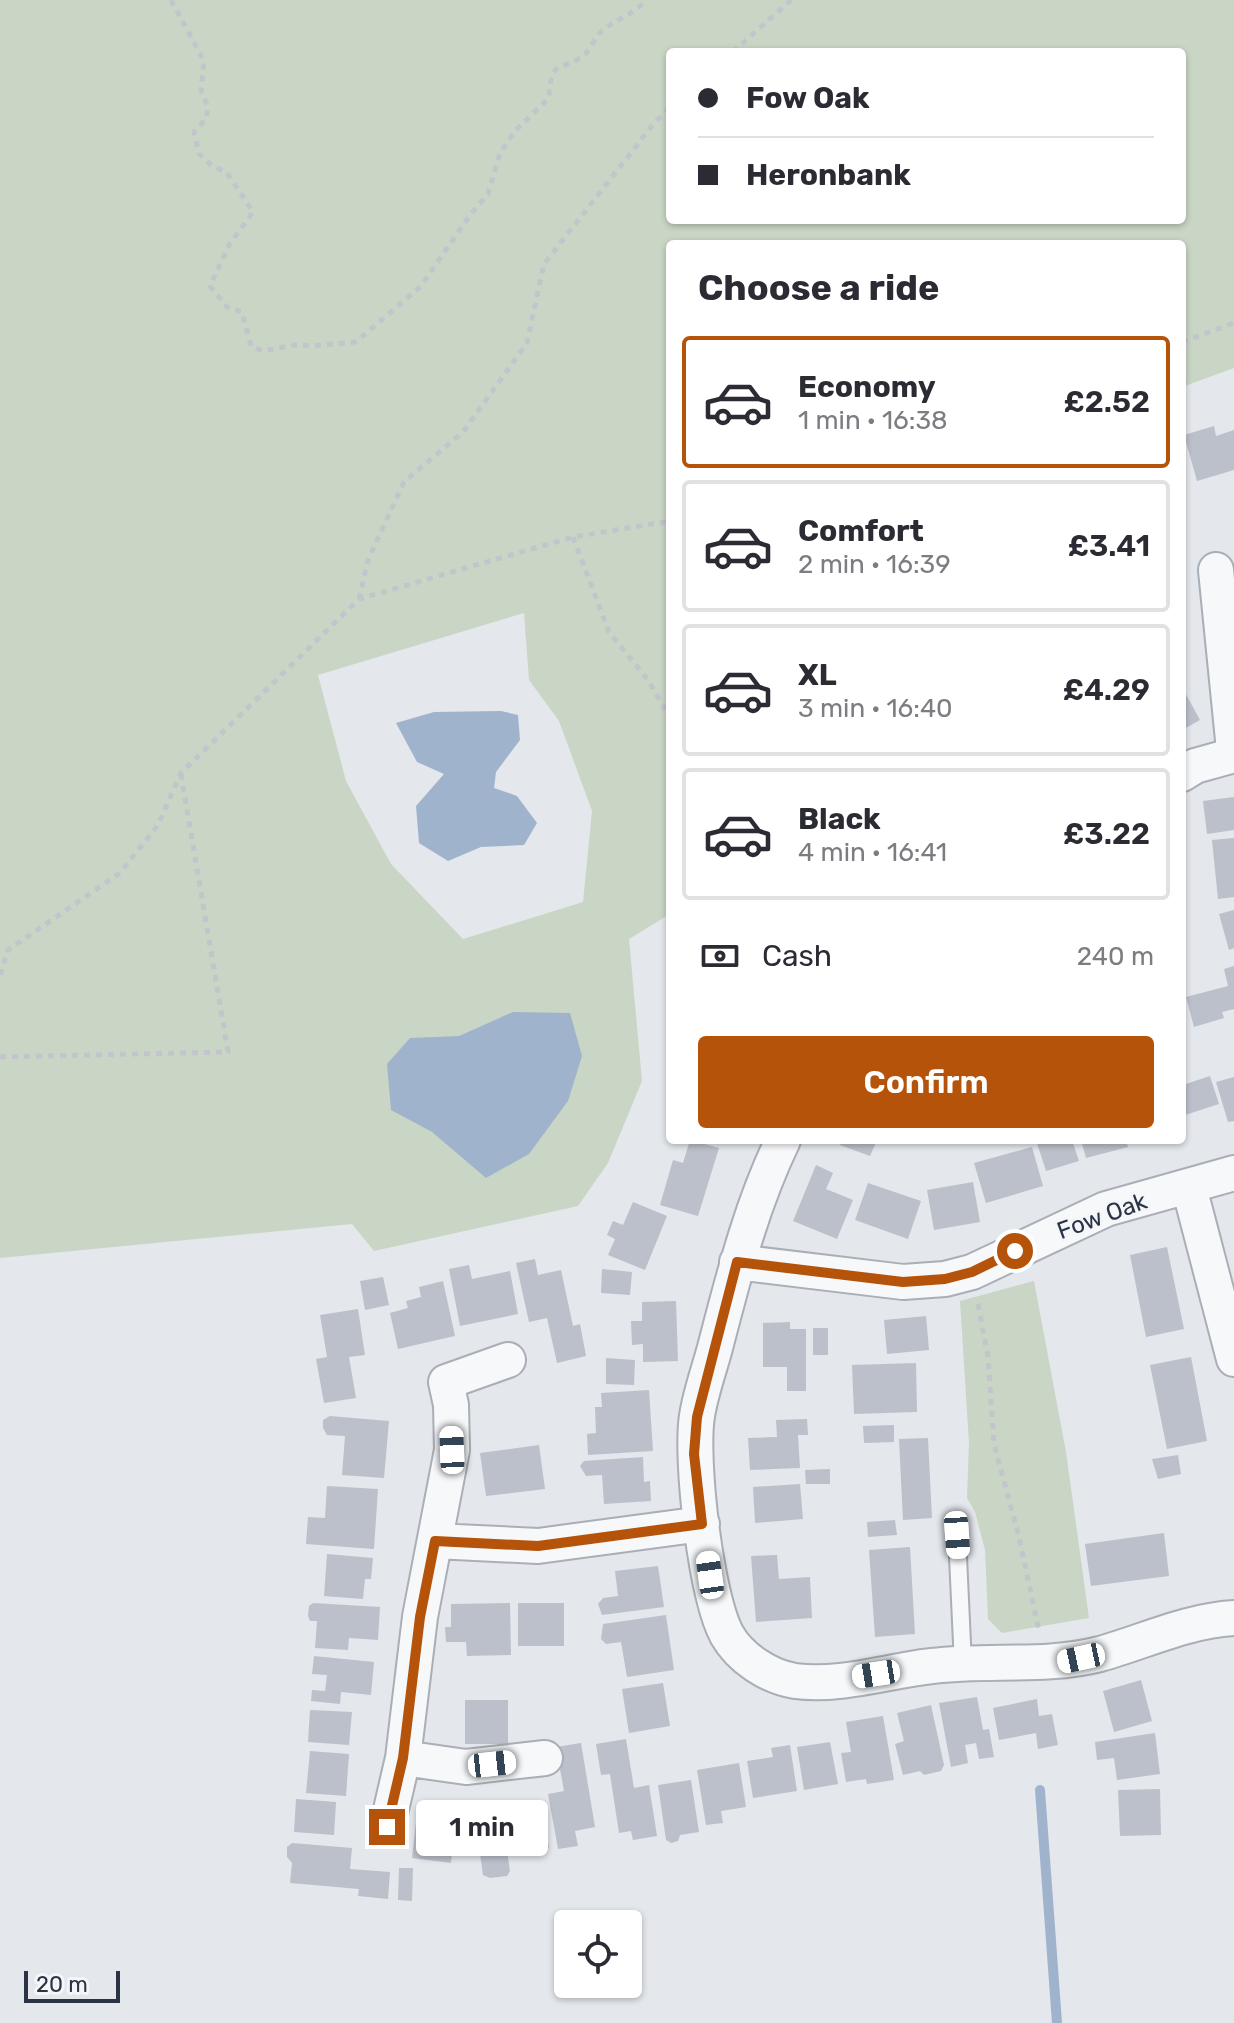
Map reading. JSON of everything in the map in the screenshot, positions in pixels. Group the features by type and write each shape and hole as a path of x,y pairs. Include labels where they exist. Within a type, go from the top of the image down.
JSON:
{"street":[{"path":"1186,772 1234,753 1216,570"},
{"path":"781,1144 756,1202 737,1262 697,1417 694,1454 713,1600 728,1637 755,1666 790,1680 818,1684 934,1665 1060,1662 1101,1653 1207,1620 1234,1618"},
{"name":"Fow Oak","path":"737,1262 903,1282 945,1279 972,1272 1106,1209 1234,1173"},
{"path":"1189,1187 1234,1359"},
{"path":"387,1827 403,1758 420,1617 452,1450 451,1405 446,1382 508,1360"},
{"path":"435,1541 538,1546 702,1524"},
{"path":"403,1758 466,1767 545,1758"}],"lane":[{"path":"957,1535 963,1665"}],"path":[{"path":"171,0 204,61 201,90 207,105 207,118 194,132 199,154 227,173 253,212 229,245 210,286 227,307 242,312 251,346 263,351 300,344 355,342 421,286 488,194 500,153 515,131 549,98 550,78 559,66 584,54 605,28 637,10 646,0"},
{"path":"737,48 791,0"},
{"path":"359,599 368,560 404,482 463,432 527,343 544,264 666,112"},
{"path":"1186,341 1234,323"},
{"path":"0,975 8,950 120,873 158,825 181,773 359,599 573,537 666,522"},
{"path":"573,537 609,632 648,680 666,711"},
{"path":"0,1057 228,1052 181,773"},
{"path":"972,1272 988,1357 994,1444 1019,1537 1046,1662"}],"green space":[{"path":"0,0 1234,0 1234,368 1186,386 1186,240 666,240 666,916 629,939 642,1081 608,1163 578,1206 374,1251 352,1224 0,1258","holes":["524,613 529,680 559,721 592,811 583,902 463,939 391,864 346,781 318,675"]},
{"path":"1034,1281 1066,1452 1089,1618 1002,1633 988,1619 985,1550 975,1512 967,1498 969,1443 960,1301"}],"water":[{"path":"501,711 518,715 520,740 496,772 494,788 517,796 537,823 524,845 481,847 448,861 419,843 416,806 444,774 417,762 396,723 434,712"},
{"path":"513,1012 570,1013 582,1056 568,1101 529,1154 486,1178 432,1132 391,1110 387,1064 410,1038 459,1036"}],"building":[{"path":"1214,426 1216,436 1234,430 1234,470 1197,481 1186,434"},
{"path":"1186,694 1200,720 1186,728"},
{"path":"1234,797 1234,830 1207,834 1203,801"},
{"path":"1234,838 1234,897 1218,899 1212,840"},
{"path":"1234,910 1234,948 1229,950 1219,914"},
{"path":"1234,966 1234,1009 1222,1012 1224,1018 1194,1027 1186,997 1228,986 1224,969"},
{"path":"1210,1076 1219,1104 1186,1115 1186,1084"},
{"path":"1234,1077 1234,1121 1228,1122 1216,1082"},
{"path":"689,1144 719,1148 698,1216 660,1205 673,1160 683,1163"},
{"path":"840,1144 875,1144 870,1156"},
{"path":"1037,1144 1073,1144 1079,1161 1046,1171"},
{"path":"1082,1144 1127,1144 1128,1147 1086,1158"},
{"path":"1032,1147 1043,1186 986,1203 974,1163"},
{"path":"816,1165 833,1173 826,1189 853,1200 837,1239 793,1221"},
{"path":"973,1182 980,1222 934,1230 927,1190"},
{"path":"868,1183 921,1201 908,1239 855,1220"},
{"path":"633,1202 667,1216 645,1270 608,1255 615,1239 607,1235 613,1221 623,1225"},
{"path":"1167,1247 1184,1329 1146,1337 1130,1255"},
{"path":"535,1259 538,1275 561,1270 573,1326 580,1324 586,1356 557,1363 547,1318 529,1322 516,1263"},
{"path":"469,1265 472,1279 510,1271 518,1314 460,1326 449,1269"},
{"path":"602,1269 632,1272 630,1295 601,1293"},
{"path":"383,1277 389,1305 365,1310 360,1281"},
{"path":"443,1281 455,1336 398,1349 390,1313 408,1308 406,1301 421,1297 419,1287"},
{"path":"676,1301 678,1361 643,1362 643,1344 632,1345 631,1321 642,1321 642,1302"},
{"path":"358,1309 365,1355 349,1357 356,1398 324,1403 316,1359 327,1357 320,1315"},
{"path":"926,1316 929,1350 887,1354 884,1320"},
{"path":"790,1322 790,1329 806,1329 806,1391 787,1391 787,1367 763,1367 763,1323"},
{"path":"813,1328 828,1328 828,1355 813,1355"},
{"path":"1191,1357 1207,1441 1167,1449 1150,1365"},
{"path":"606,1358 635,1360 634,1385 606,1384"},
{"path":"916,1363 917,1412 854,1414 852,1365"},
{"path":"649,1390 653,1451 588,1455 587,1434 596,1433 595,1407 602,1407 601,1393"},
{"path":"330,1416 389,1421 384,1478 342,1475 345,1436 327,1435 323,1420"},
{"path":"807,1419 808,1435 798,1435 800,1468 750,1470 748,1438 777,1437 776,1420"},
{"path":"894,1425 894,1442 864,1443 863,1426"},
{"path":"928,1438 932,1518 903,1520 899,1439"},
{"path":"539,1445 545,1489 486,1496 480,1453"},
{"path":"1178,1455 1181,1474 1158,1479 1152,1459"},
{"path":"643,1457 644,1482 650,1481 651,1501 604,1504 602,1475 586,1476 580,1466 584,1461"},
{"path":"830,1469 830,1484 806,1484 805,1470"},
{"path":"800,1484 803,1519 755,1523 753,1487"},
{"path":"327,1486 378,1489 374,1549 306,1544 308,1517 325,1518"},
{"path":"895,1520 897,1535 868,1537 867,1522"},
{"path":"1164,1533 1169,1576 1091,1586 1085,1544"},
{"path":"910,1547 915,1634 875,1637 869,1550"},
{"path":"327,1554 373,1558 371,1579 365,1579 363,1599 324,1596"},
{"path":"777,1555 779,1579 810,1577 812,1618 756,1622 751,1556"},
{"path":"658,1566 664,1607 602,1615 598,1604 603,1598 618,1596 615,1571"},
{"path":"313,1603 380,1607 378,1640 349,1638 348,1650 315,1648 317,1621 310,1621 308,1616 309,1606"},
{"path":"510,1603 511,1655 467,1656 466,1642 446,1642 445,1627 451,1627 451,1604"},
{"path":"518,1603 564,1603 564,1646 518,1646"},
{"path":"666,1615 674,1670 627,1677 621,1642 606,1644 601,1639 603,1624"},
{"path":"314,1656 374,1662 371,1695 341,1692 340,1704 311,1701 312,1690 325,1691 327,1675 312,1674"},
{"path":"1141,1680 1152,1721 1114,1732 1103,1691"},
{"path":"663,1683 670,1726 629,1733 622,1689"},
{"path":"977,1697 983,1730 989,1729 994,1757 979,1759 976,1743 965,1745 968,1763 951,1767 939,1703"},
{"path":"1037,1699 1039,1716 1052,1714 1058,1745 1038,1749 1036,1733 999,1740 993,1708"},
{"path":"465,1700 508,1700 508,1744 465,1744"},
{"path":"931,1705 944,1765 941,1771 903,1775 895,1744 904,1741 897,1713"},
{"path":"310,1710 352,1712 349,1745 308,1742"},
{"path":"883,1716 894,1780 867,1784 866,1779 846,1782 841,1753 851,1752 846,1722"},
{"path":"1155,1733 1160,1774 1117,1780 1114,1758 1097,1760 1095,1742"},
{"path":"626,1739 634,1788 649,1785 657,1836 633,1840 631,1831 619,1833 610,1774 601,1775 596,1744"},
{"path":"830,1742 838,1784 804,1790 797,1747"},
{"path":"581,1743 595,1827 575,1831 578,1846 558,1849 548,1794 564,1791 556,1747"},
{"path":"790,1745 797,1791 753,1798 747,1761 773,1757 771,1748"},
{"path":"310,1751 349,1754 346,1796 306,1793"},
{"path":"739,1763 746,1807 721,1811 723,1823 706,1825 697,1770"},
{"path":"691,1780 699,1832 680,1835 678,1841 671,1843 666,1840 658,1785"},
{"path":"1160,1789 1161,1835 1120,1836 1118,1790"},
{"path":"296,1799 336,1802 334,1835 294,1832"},
{"path":"418,1804 457,1808 451,1863 412,1858"},
{"path":"542,1805 549,1848 516,1853 509,1810"},
{"path":"501,1810 510,1871 507,1876 490,1878 483,1875 480,1854 468,1856 462,1816"},
{"path":"292,1843 352,1848 350,1869 390,1872 388,1899 358,1896 359,1889 290,1883 292,1863 287,1857 287,1847"},
{"path":"399,1868 413,1868 412,1901 398,1900"}],"waterway":[{"path":"1040,1790 1057,2023"}],"route":[{"path":"387,1827 403,1758 420,1617 435,1541 538,1546 702,1524 694,1454 697,1417 737,1262 903,1282 945,1279 972,1272 1015,1251"}]}
